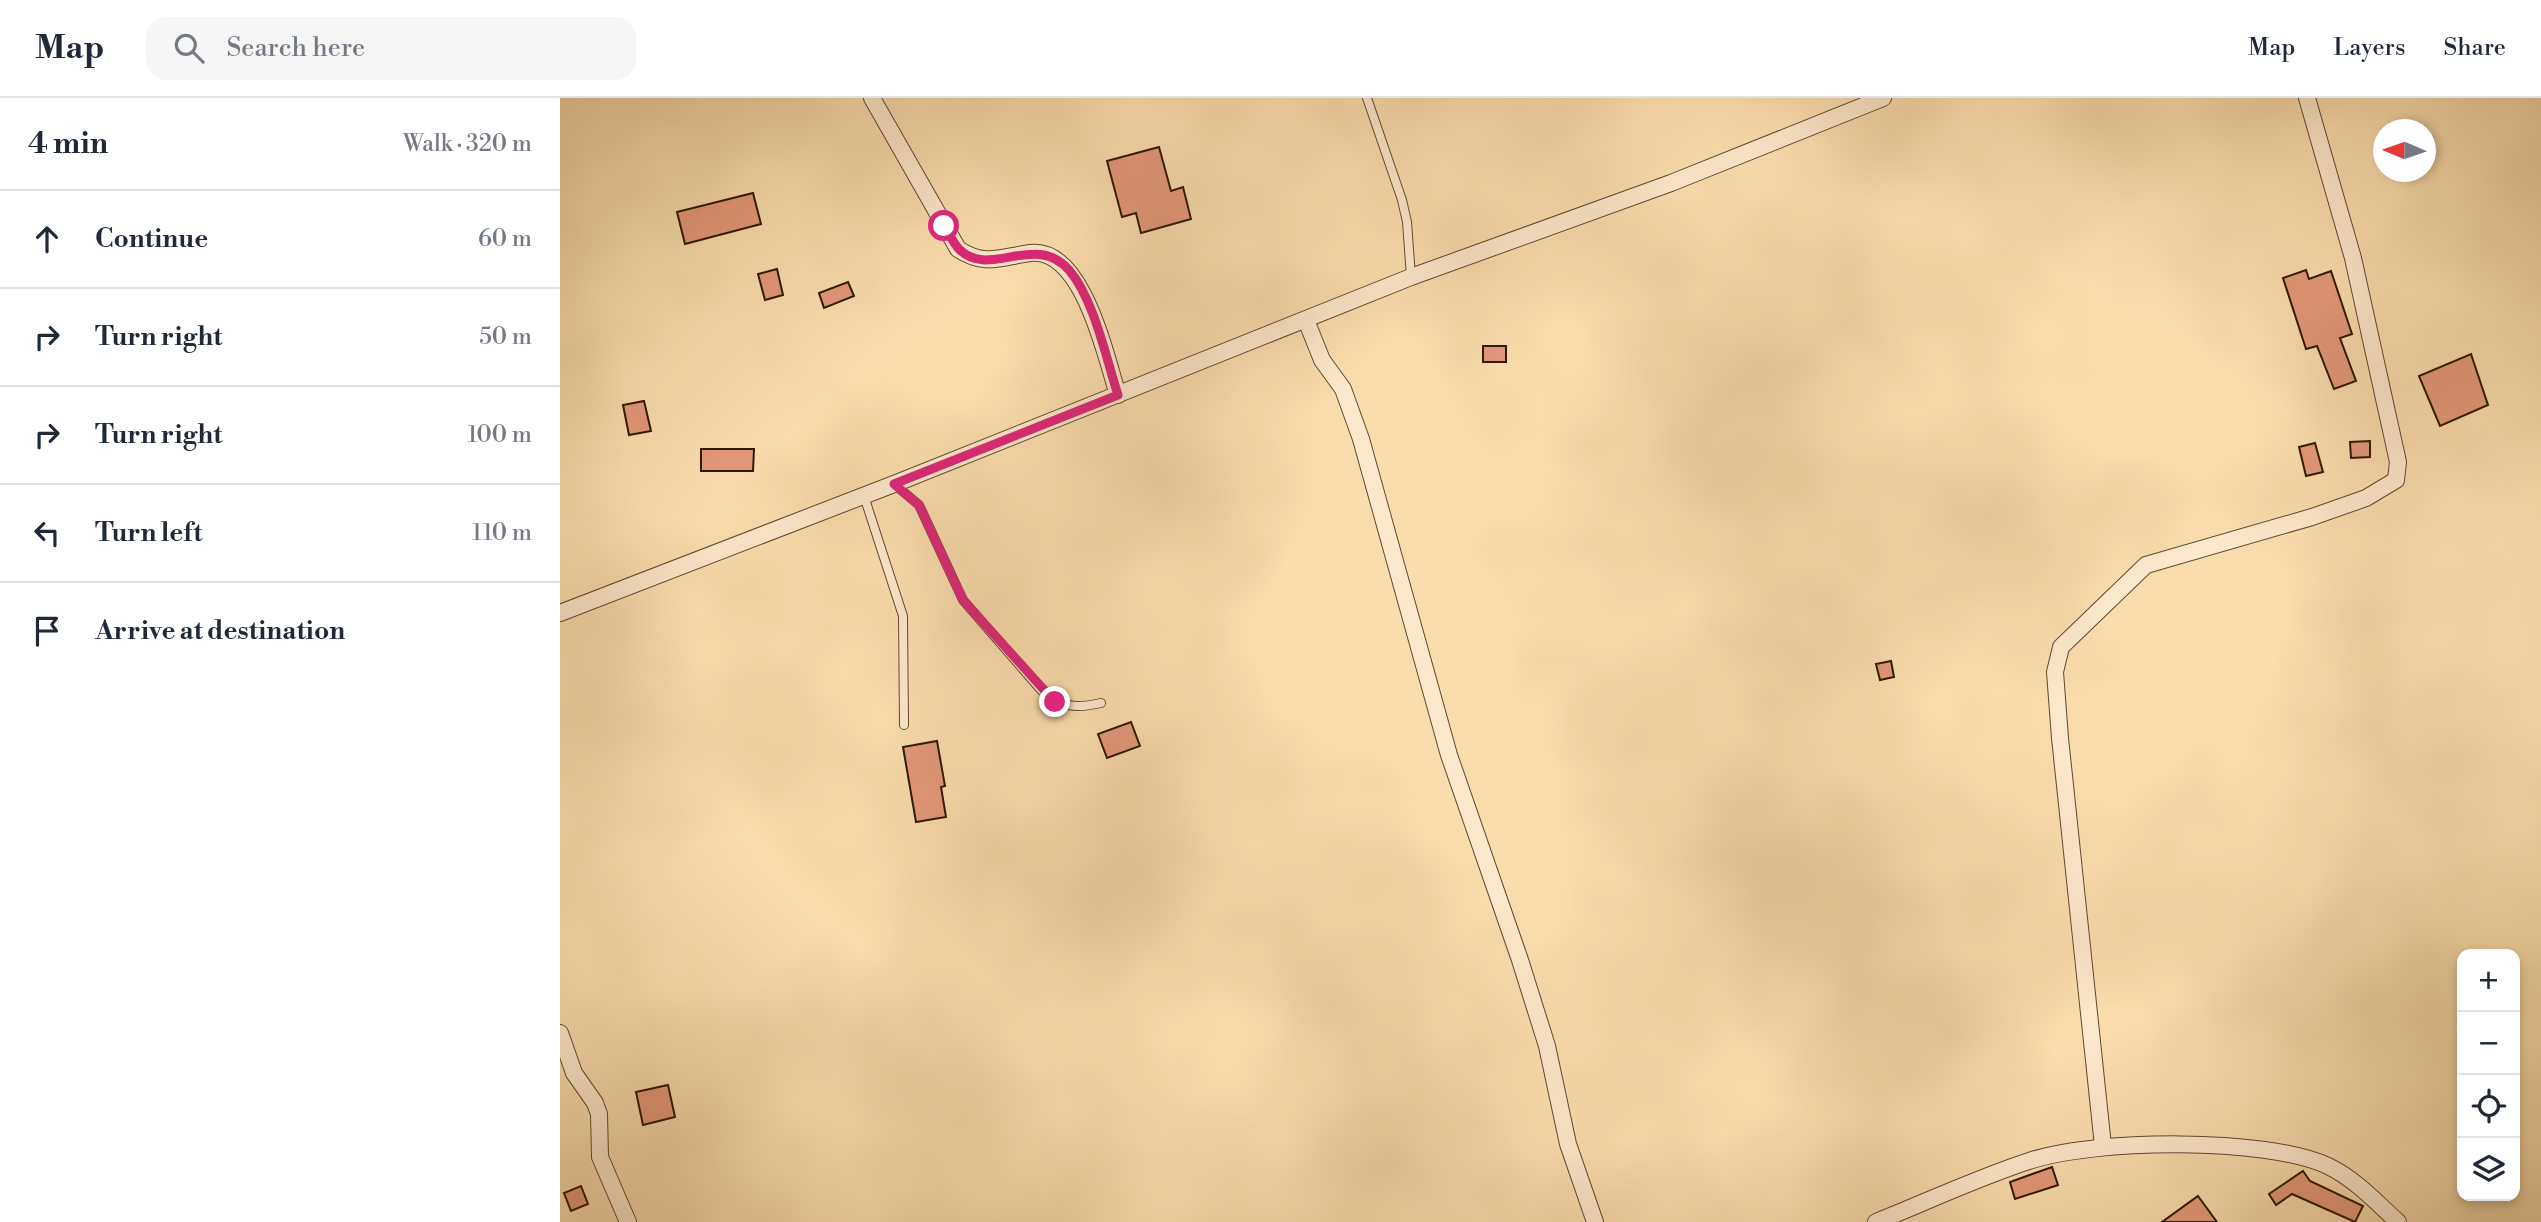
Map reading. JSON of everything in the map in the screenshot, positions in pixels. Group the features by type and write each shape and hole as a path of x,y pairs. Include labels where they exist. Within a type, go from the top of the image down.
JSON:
{"street":[{"path":"872,98 958,249 980,261 1035,252 1054,258 1067,267 1085,297 1118,395"},
{"path":"560,614 864,496 1411,277 1671,183 1883,98"},
{"path":"2103,1146 2060,738 2055,672 2061,647 2146,565 2323,513 2366,498 2396,480 2398,462 2353,258 2307,98"},
{"path":"1306,320 1322,360 1343,389 1362,439 1438,717 1543,1034 1568,1144 1595,1222"},
{"path":"560,1033 574,1073 595,1103 600,1157 628,1222"},
{"path":"1876,1222 2030,1160 2103,1146 2234,1146 2300,1155 2352,1180 2398,1222"}],"lane":[{"path":"1367,98 1402,200 1407,222 1411,277"},
{"path":"894,484 919,505 963,600 1041,690 1055,702 1066,706 1081,708 1101,703"},
{"path":"864,496 903,616 904,725"}],"building":[{"path":"1159,147 1171,191 1183,187 1191,219 1141,233 1136,213 1122,217 1107,161"},
{"path":"753,193 761,224 685,244 677,212"},
{"path":"777,269 783,295 765,300 758,274"},
{"path":"2306,270 2309,279 2331,271 2352,334 2340,338 2356,381 2334,389 2317,346 2306,349 2283,278"},
{"path":"848,282 854,296 824,308 819,293"},
{"path":"1483,346 1506,346 1506,362 1483,362"},
{"path":"2471,354 2488,405 2440,426 2419,376"},
{"path":"644,401 651,431 629,435 623,405"},
{"path":"2370,441 2370,457 2351,458 2350,442"},
{"path":"2315,443 2323,472 2306,476 2299,447"},
{"path":"701,449 754,449 753,471 701,471"},
{"path":"1891,661 1894,677 1880,680 1876,664"},
{"path":"1131,722 1140,746 1107,758 1098,734"},
{"path":"937,741 945,786 941,787 946,817 916,822 903,747"},
{"path":"668,1085 675,1117 643,1125 636,1092"},
{"path":"2052,1167 2058,1185 2015,1199 2010,1182"},
{"path":"2303,1171 2310,1181 2363,1206 2355,1222 2292,1194 2276,1205 2269,1194"},
{"path":"581,1186 588,1204 571,1211 564,1193"},
{"path":"2198,1196 2217,1222 2162,1222"}],"route":[{"path":"944,226 958,249 980,261 1035,252 1054,258 1067,267 1085,297 1118,395 894,484 919,505 963,600 975,616 1012,652 1041,690 1055,702"}]}
